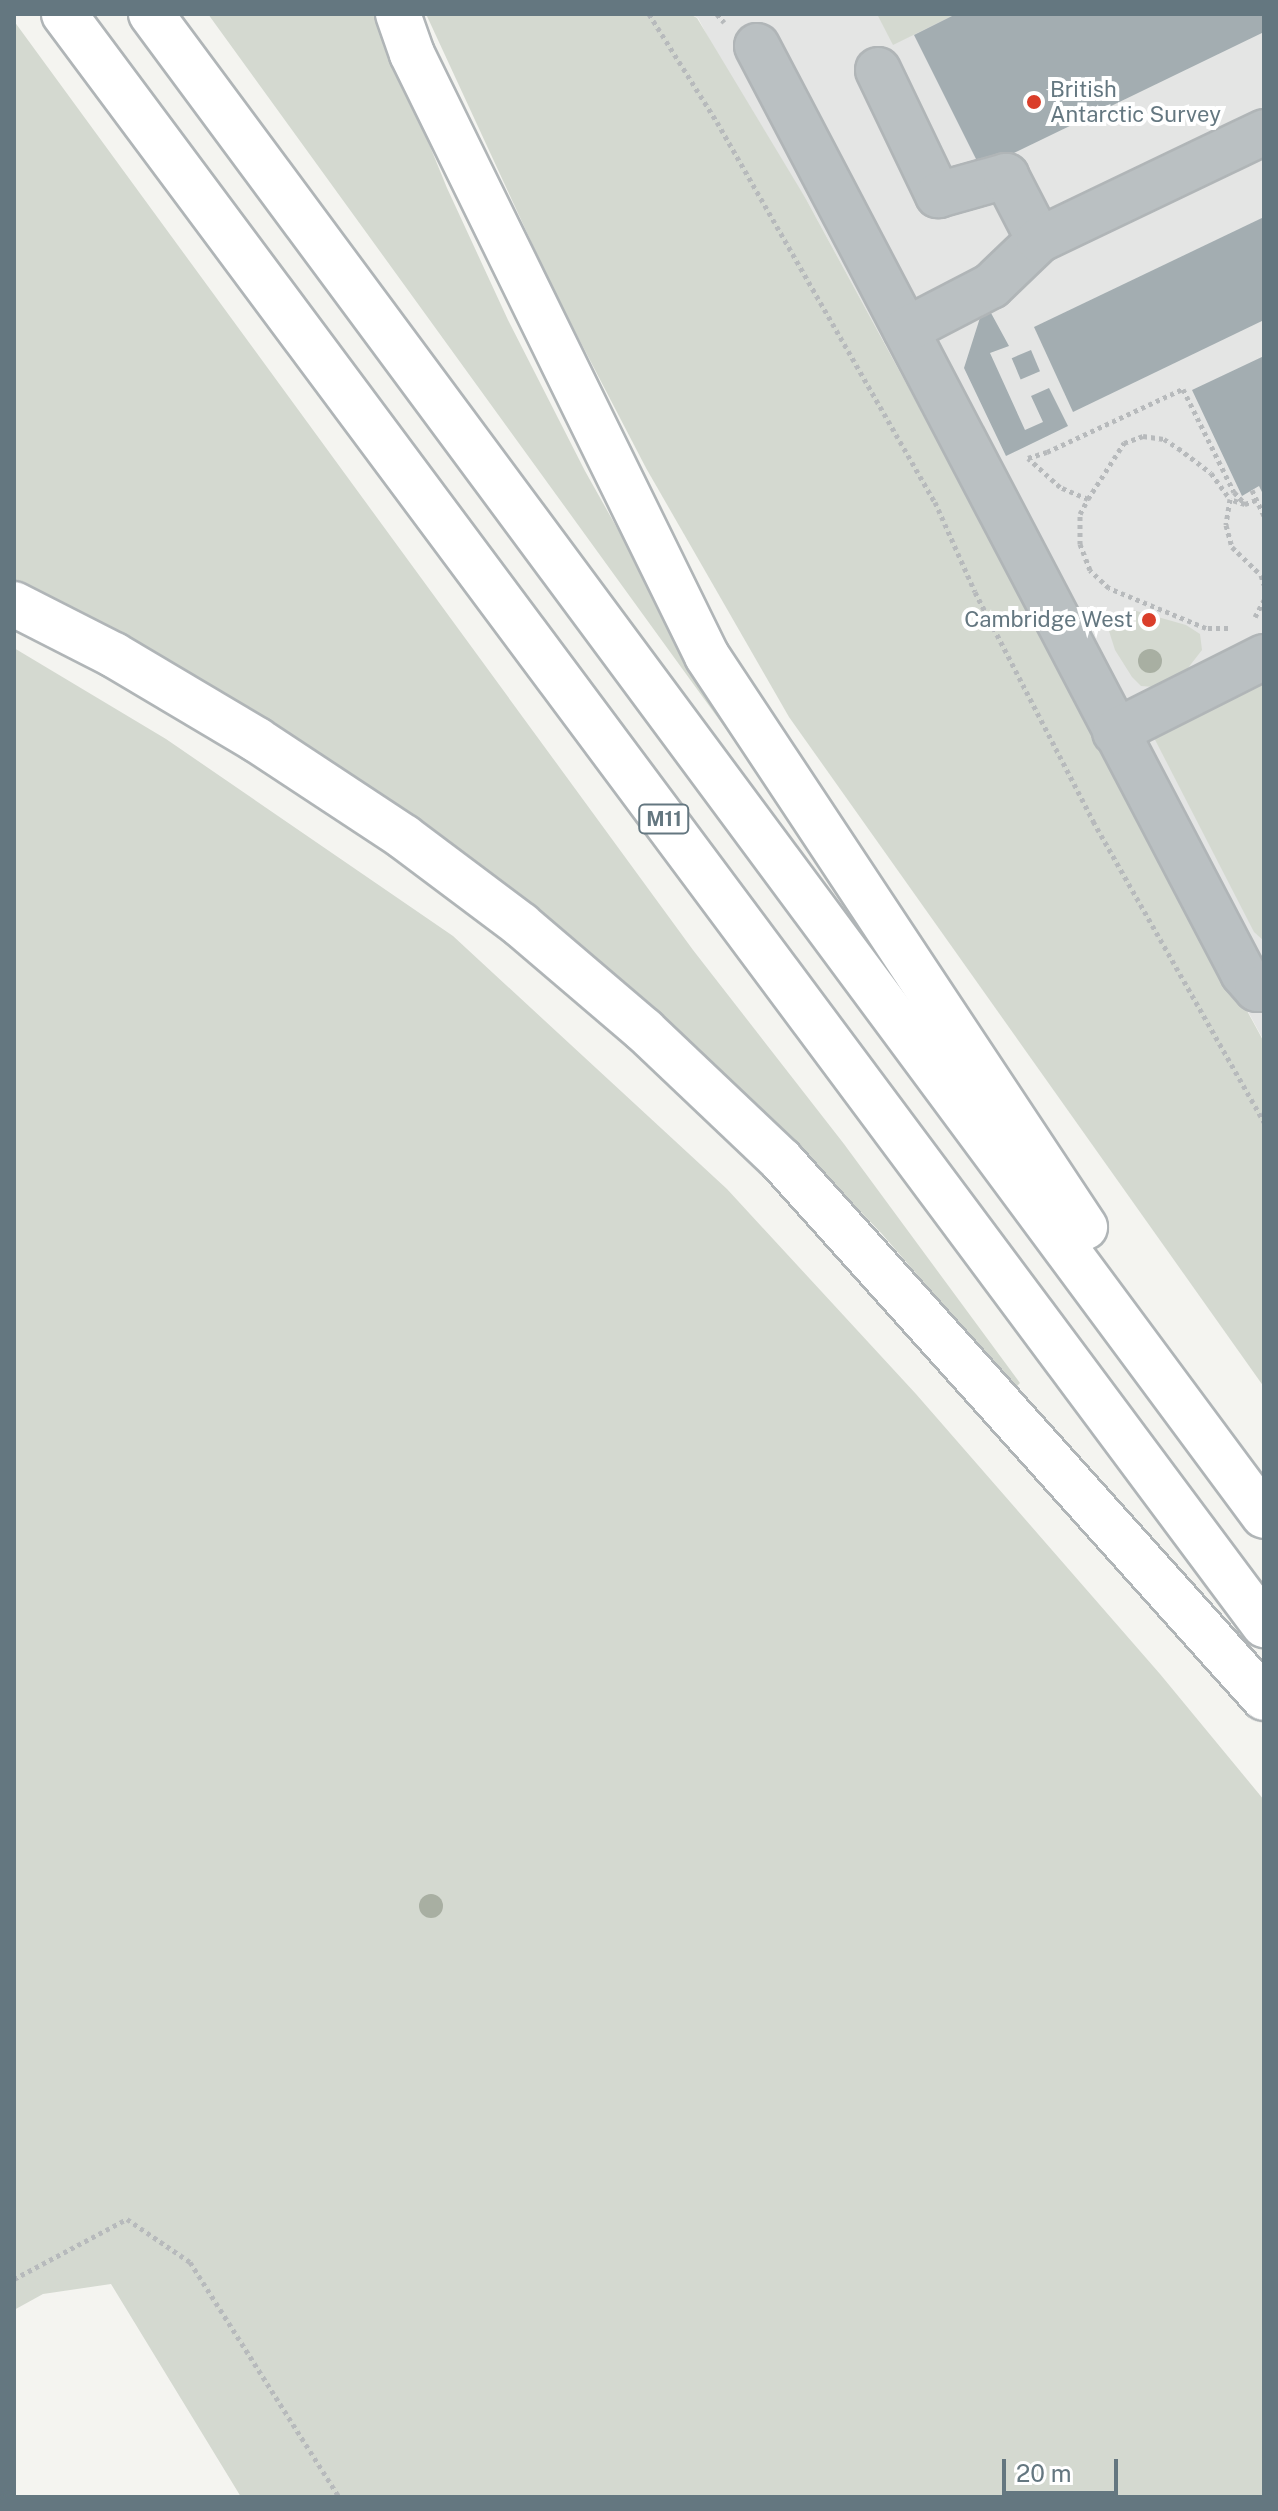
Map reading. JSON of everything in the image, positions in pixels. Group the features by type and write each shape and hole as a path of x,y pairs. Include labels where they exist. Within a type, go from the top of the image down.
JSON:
{"highway":[{"name":"M11","path":"64,14 1264,1625"},
{"path":"151,14 1264,1516"},
{"path":"398,14 412,54 707,656 1264,1499"},
{"path":"14,604 114,655 257,740 404,837 521,925 644,1030 781,1160 1264,1698"}],"lane":[{"path":"757,46 1243,973 1257,989 1264,989"},
{"path":"878,70 938,195 1006,176 1039,240"},
{"path":"906,330 991,286 1039,240 1264,132"},
{"path":"1115,732 1250,636"}],"path":[{"path":"649,14 717,122 935,502 975,592 1093,821 1264,1122"},
{"path":"1088,499 1060,487 1028,458 1183,389 1234,492 1245,504"},
{"path":"1256,500 1245,504 1230,499 1211,473 1178,448 1164,439 1143,436 1124,443 1088,499 1080,514 1080,544 1090,570 1109,588 1206,628 1250,636 1264,600"},
{"path":"1252,490 1264,516"},
{"path":"1230,499 1226,525 1232,547 1261,575 1264,585"},
{"path":"14,2279 127,2219 190,2262 339,2497"}],"shaded area":[{"path":"208,14 376,14 447,188 508,320 585,471 744,754"},
{"path":"426,14 690,14 697,18 806,199 1264,1042 1264,1387 789,717 646,468 554,291"},
{"name":"Cambridge West","path":"690,14 1264,14 1264,1041 806,199 746,109 698,18"},
{"path":"877,14 956,14 893,45"},
{"path":"14,21 693,950 844,1144 1020,1383 1015,1388 882,1234 791,1139 617,979 14,582"},
{"path":"1133,610 1186,625 1200,634 1202,650 1188,668 1155,687 1141,686 1132,677 1115,650 1109,631 1117,613"},
{"path":"14,648 166,739 453,936 727,1189 916,1394 1160,1674 1264,1800 1264,2497 241,2497 111,2284 43,2294 14,2310"},
{"path":"1264,674 1264,941 1254,932 1150,730"}],"building":[{"name":"British Antarctic Survey","path":"956,14 1264,14 1264,32 981,169 914,35"},
{"path":"1264,217 1264,320 1073,412 1034,327"},
{"path":"985,302 1009,346 990,353 1025,430 1043,422 1031,396 1049,388 1068,426 1006,456 964,368"},
{"path":"1031,350 1040,371 1021,379 1012,358"},
{"path":"1264,356 1264,496 1259,486 1242,496 1192,390"}],"place":[{"name":"British Antarctic Survey","path":"1034,102"},
{"name":"Cambridge West","path":"1149,620"}]}
